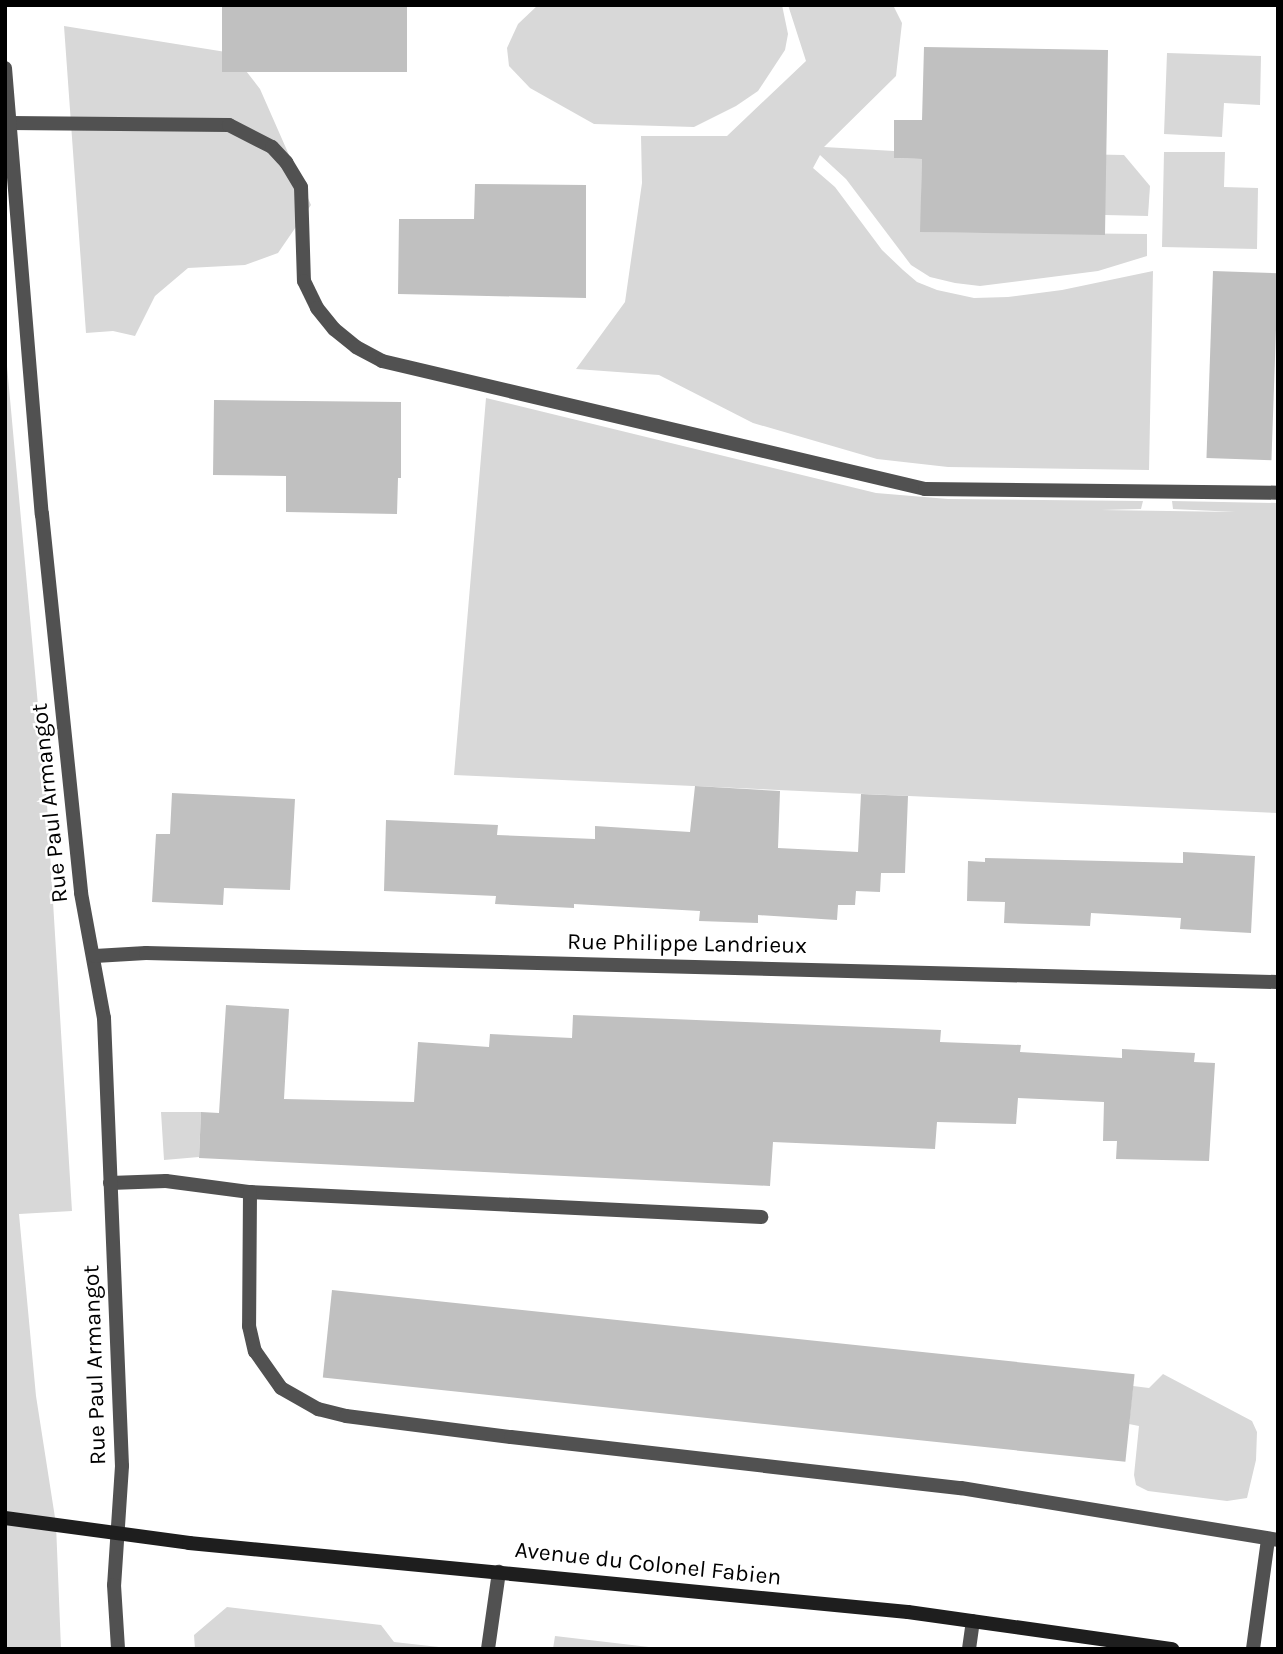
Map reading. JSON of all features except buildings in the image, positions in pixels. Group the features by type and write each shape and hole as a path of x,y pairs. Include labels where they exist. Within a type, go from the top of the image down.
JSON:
{"street":[{"name":"Rue Paul Armangot","path":"5,68 42,514 81,893 95,956 104,1018 122,1466 114,1585 118,1649"},
{"path":"10,123 229,125 272,147 286,162 301,187 304,281 317,308 334,329 356,347 382,360 925,489 1278,493"},
{"name":"Rue Philippe Landrieux","path":"95,956 146,953 1278,982"},
{"path":"110,1183 166,1181 250,1192 761,1217"},
{"path":"250,1192 249,1326 255,1350 281,1388 318,1409 346,1416 511,1437 961,1488 1273,1539 1254,1649"},
{"name":"Avenue du Colonel Fabien","path":"5,1518 189,1543 973,1621 1172,1649"},
{"path":"488,1649 499,1572"},
{"path":"969,1649 973,1621"}],"shaded area":[{"path":"538,5 782,5 788,34 785,50 758,91 736,106 694,127 594,124 530,88 509,66 507,48 518,24"},
{"path":"788,5 893,5 902,23 896,76 824,147 894,151 894,158 922,159 921,232 1147,234 1147,256 1098,271 980,286 955,283 930,277 911,265 846,179 820,155 813,168 835,187 882,250 917,282 937,290 974,298 1008,297 1062,290 1153,271 1149,470 948,467 877,459 753,423 659,375 576,369 625,302 642,183 641,136 727,136 806,61"},
{"path":"64,26 232,53 260,89 311,205 278,253 245,265 188,268 155,296 135,336 113,331 86,333"},
{"path":"1167,53 1261,56 1260,105 1224,103 1222,137 1164,134"},
{"path":"1164,152 1225,152 1224,187 1258,188 1257,249 1162,247"},
{"path":"1071,154 1124,155 1150,186 1148,216 1105,215"},
{"path":"5,344 47,804 72,1211 19,1214 36,1396 56,1524 61,1649 5,1649"},
{"path":"486,398 876,493 948,499 1143,501 1141,509 1101,510 1236,512 1173,509 1172,501 1278,503 1278,813 454,775"},
{"path":"161,1112 201,1112 199,1157 164,1160"},
{"path":"1163,1374 1252,1421 1257,1432 1256,1460 1247,1498 1227,1501 1148,1491 1136,1485 1134,1475 1139,1426 1129,1424 1133,1386 1149,1388"},
{"path":"227,1607 381,1625 394,1642 457,1649 195,1649 194,1635"},
{"path":"555,1636 666,1649 553,1649"}]}
